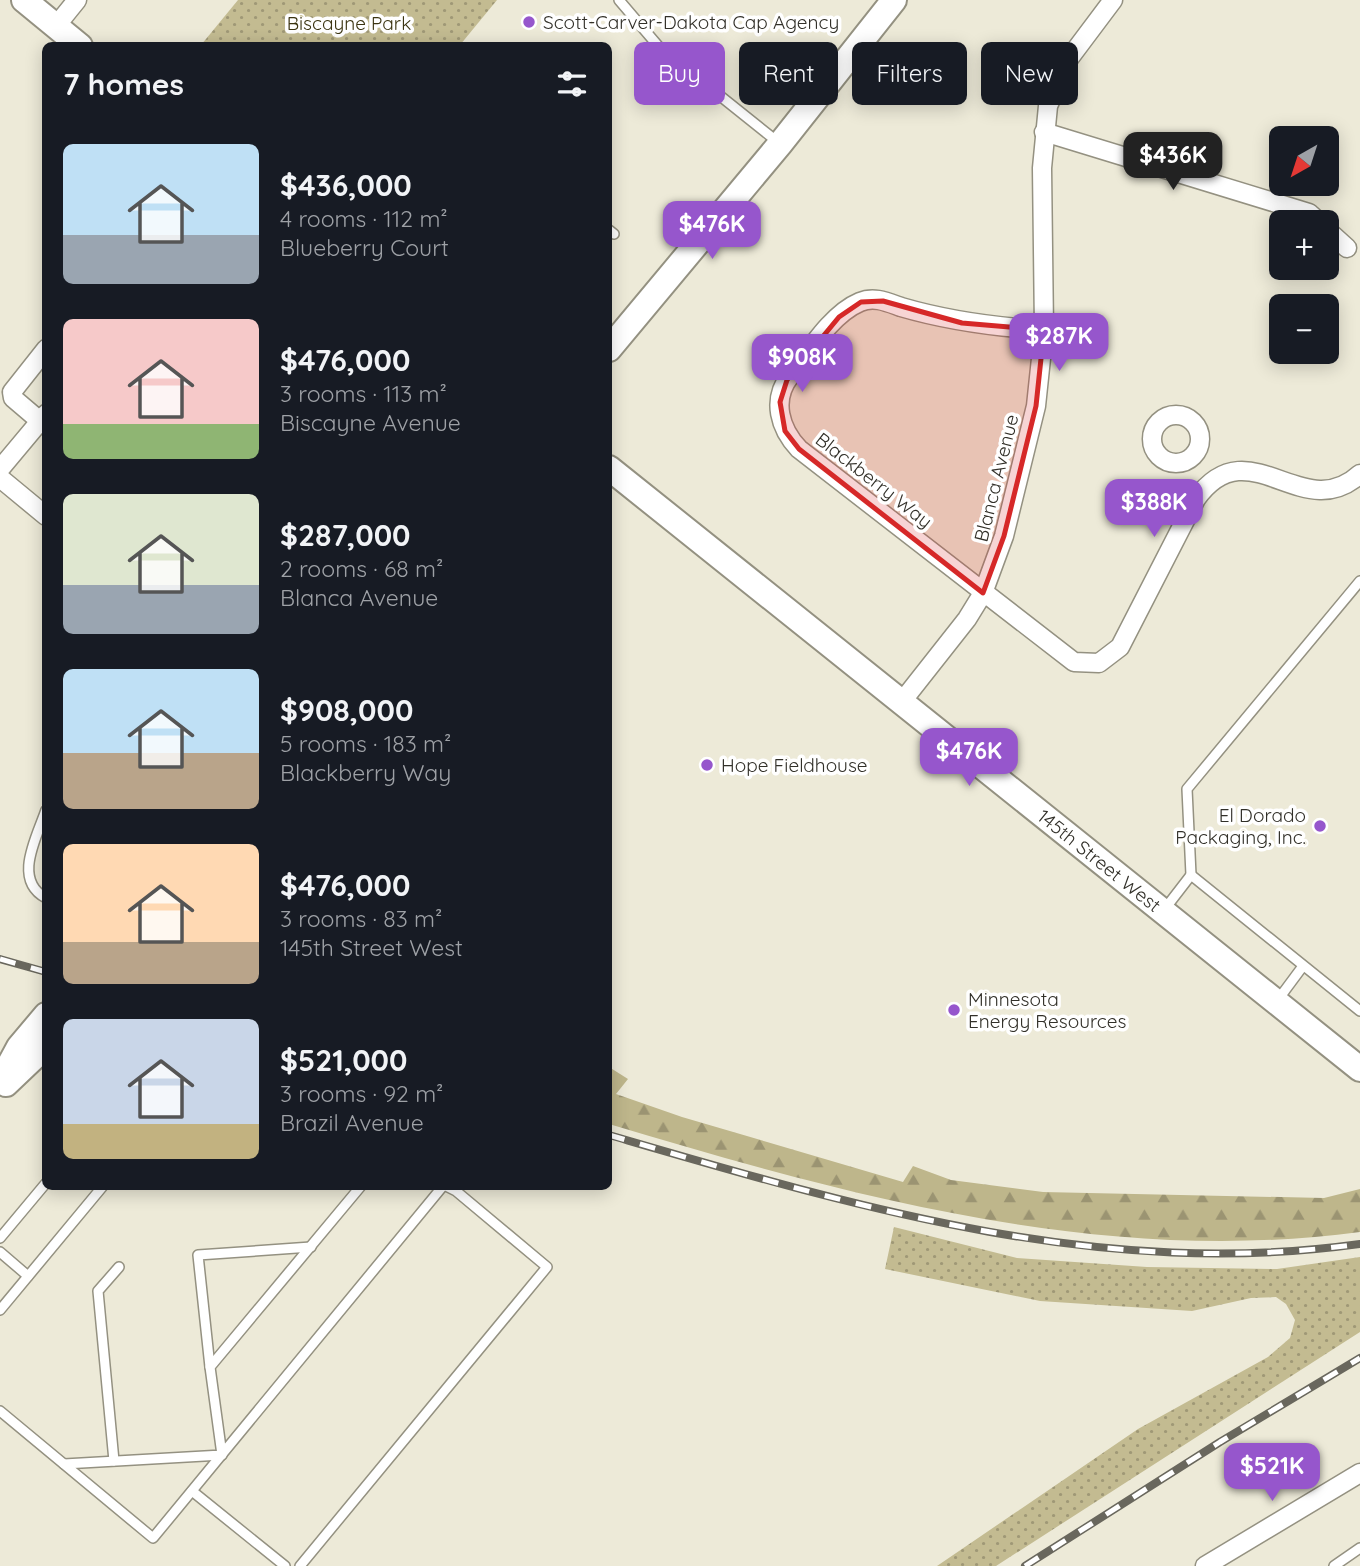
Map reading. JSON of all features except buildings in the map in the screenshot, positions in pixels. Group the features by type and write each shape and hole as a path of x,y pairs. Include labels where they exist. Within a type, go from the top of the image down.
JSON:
{"street":[{"path":"24,0 75,42"},
{"path":"56,26 77,0"},
{"path":"612,345 780,144 894,0"},
{"name":"Blanca Avenue","path":"900,704 967,619 983,593 995,565 1020,479 1036,406 1044,330 1044,132 1048,106 1068,60 1113,0"},
{"path":"1044,132 1299,210"},
{"path":"1339,241 1347,248"},
{"name":"Blackberry Way","path":"1044,330 962,323 883,301 860,302 839,317 787,380 782,391 779,417 790,440 799,449 1065,656 1081,664 1099,663 1120,647 1196,499 1212,480"},
{"path":"42,354 12,392 13,398 42,417"},
{"path":"0,469 42,419"},
{"path":"1191,458 1212,480 1223,473 1242,469 1262,472 1298,488 1323,491 1345,484 1360,474"},
{"name":"145th Street West","path":"612,470 900,704 1360,1069"},
{"path":"0,478 42,513"},
{"path":"0,1082 19,1047 42,1020"},
{"path":"0,1090 42,1050"},
{"path":"1215,1564 1360,1473"}],"lane":[{"path":"619,0 659,47 780,144"},
{"path":"1163,912 1191,875 1187,789 1360,581"},
{"path":"42,822 27,869 32,887 42,895"},
{"path":"1191,875 1360,1010"},
{"path":"1276,1002 1303,966"},
{"path":"0,1238 42,1188"},
{"path":"0,1310 100,1190"},
{"path":"211,1367 357,1190"},
{"path":"0,1411 153,1538 442,1190"},
{"path":"300,1566 547,1268 454,1190"},
{"path":"222,1455 198,1255 311,1247"},
{"path":"0,1252 28,1276"},
{"path":"114,1461 98,1291 119,1267"},
{"path":"64,1464 222,1455"},
{"path":"192,1491 285,1566"},
{"path":"1334,1566 1347,1563 1360,1548"}],"highlighted area":[{"path":"883,301 962,323 1044,330 1036,406 1004,536 983,593 799,449 785,431 780,402 787,380 839,317 861,302"}],"green space":[{"name":"Biscayne Park","path":"238,0 497,0 462,42 203,42"},
{"path":"612,1069 628,1079 616,1094 682,1117 903,1182 913,1166 951,1180 1043,1192 1324,1198 1360,1189 1360,1232 1264,1240 1169,1240 1074,1232 980,1218 886,1199 612,1125"},
{"path":"894,1227 1017,1258 1147,1267 1277,1269 1360,1257 1360,1332 996,1566 937,1566 1138,1429 1268,1357 1290,1338 1295,1320 1286,1304 1276,1297 1251,1298 1192,1311 1040,1301 885,1269"}],"railway":[{"path":"0,959 42,971"},
{"path":"612,1136 887,1211 979,1230 1073,1244 1167,1252 1263,1253 1360,1244"},
{"path":"1025,1566 1220,1442 1360,1358"}],"place":[{"name":"Scott-Carver-Dakota Cap Agency","path":"529,22"},
{"name":"Hope Fieldhouse","path":"707,765"},
{"name":"El Dorado Packaging, Inc.","path":"1320,826"},
{"name":"Minnesota Energy Resources","path":"954,1010"}]}
